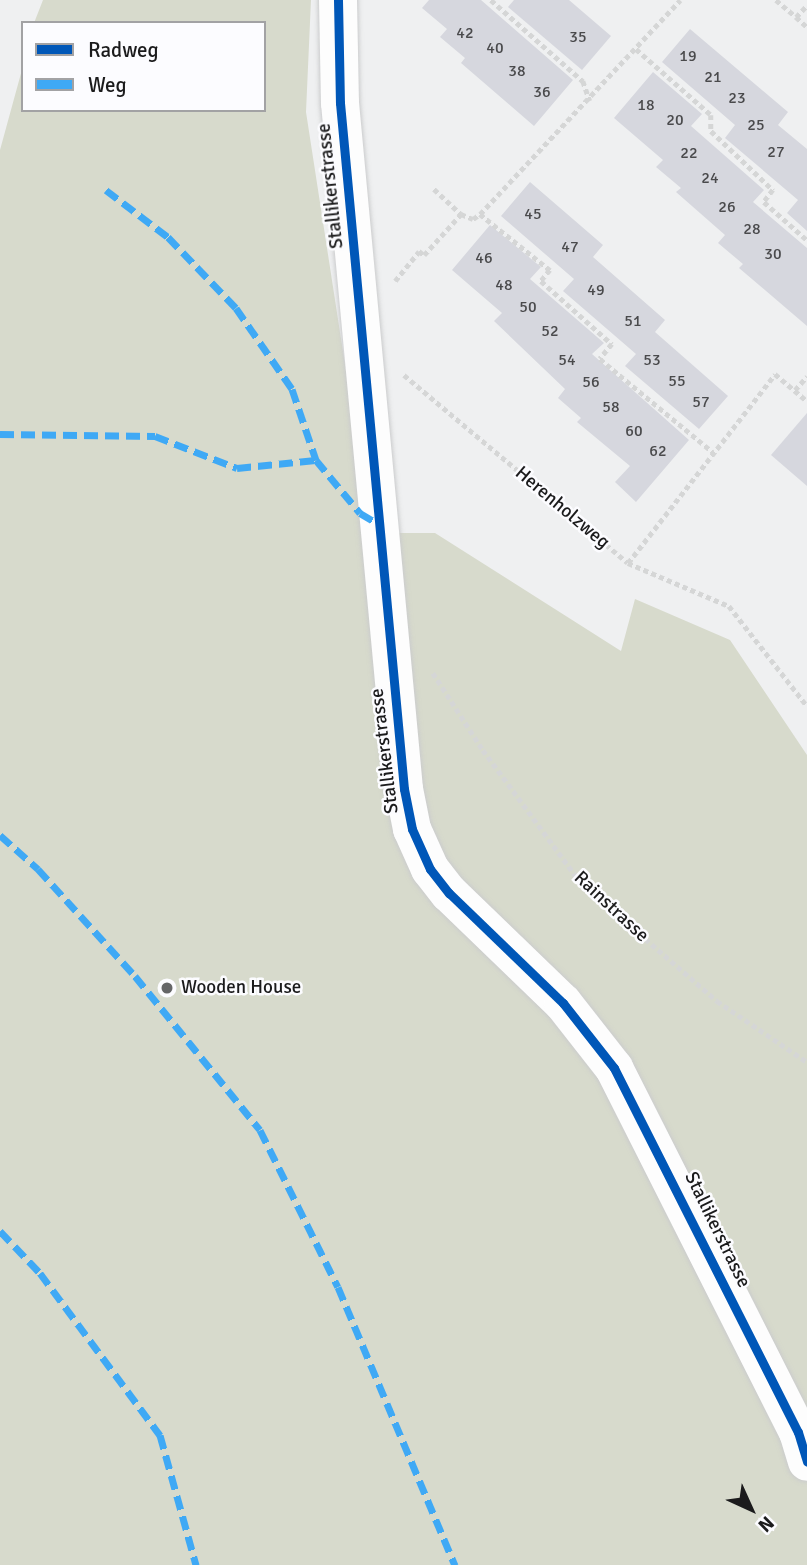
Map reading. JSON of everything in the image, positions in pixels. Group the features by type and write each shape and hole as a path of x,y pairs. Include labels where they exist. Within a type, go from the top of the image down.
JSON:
{"street":[{"name":"Stallikerstrasse","path":"338,0 340,103 404,789 412,829 430,869 449,893 563,1003 614,1068 792,1420 807,1462"}],"path":[{"path":"491,0 583,81 590,100"},
{"path":"434,189 461,214 473,219 480,214 570,113 590,100 680,0"},
{"path":"776,0 807,27"},
{"path":"796,17 807,5"},
{"path":"636,49 711,115 710,131 773,190 764,202 807,240"},
{"path":"393,284 419,251 424,255 461,214"},
{"path":"480,214 550,270 541,281 612,344 600,359 713,452"},
{"path":"807,376 795,390 807,401"},
{"path":"628,563 729,606 807,706"}],"shaded area":[{"path":"43,0 311,0 306,112 371,533 435,533 621,651 635,599 730,640 807,755 807,1565 0,1565 0,150 21,73 21,112 266,112 266,21 35,21"}],"building":[{"path":"429,0 481,0 573,80 534,126 461,63 465,58 440,37 447,29 422,8"},
{"path":"514,0 569,0 611,36 582,70 508,7"},
{"path":"690,29 788,112 778,125 807,149 807,231 787,213 798,200 725,138 735,125 662,62"},
{"path":"653,72 702,114 691,126 764,190 753,202 807,248 807,326 739,268 743,264 718,243 725,235 676,192 681,188 656,167 663,160 614,118"},
{"path":"530,182 603,245 593,257 665,320 655,332 728,396 699,429 625,366 636,354 563,291 574,279 501,216"},
{"path":"490,225 541,267 530,279 604,343 592,354 689,440 636,502 615,482 630,466 577,422 581,418 558,398 565,389 494,321 502,313 452,270"},
{"path":"807,413 807,486 771,455"}],"marked path":[{"path":"106,190 168,237 236,308 292,389 316,460"},
{"path":"0,434 155,436 237,468 316,460 360,513 380,525"},
{"path":"0,835 38,869 135,976 260,1130 338,1287 455,1565"},
{"path":"0,1231 40,1273 160,1435 196,1565"}],"cycle path":[{"path":"338,0 340,103 404,789 412,829 430,869 449,893 563,1003 614,1068 798,1432 807,1462"}],"place":[{"name":"Wooden House","path":"167,988"}]}
